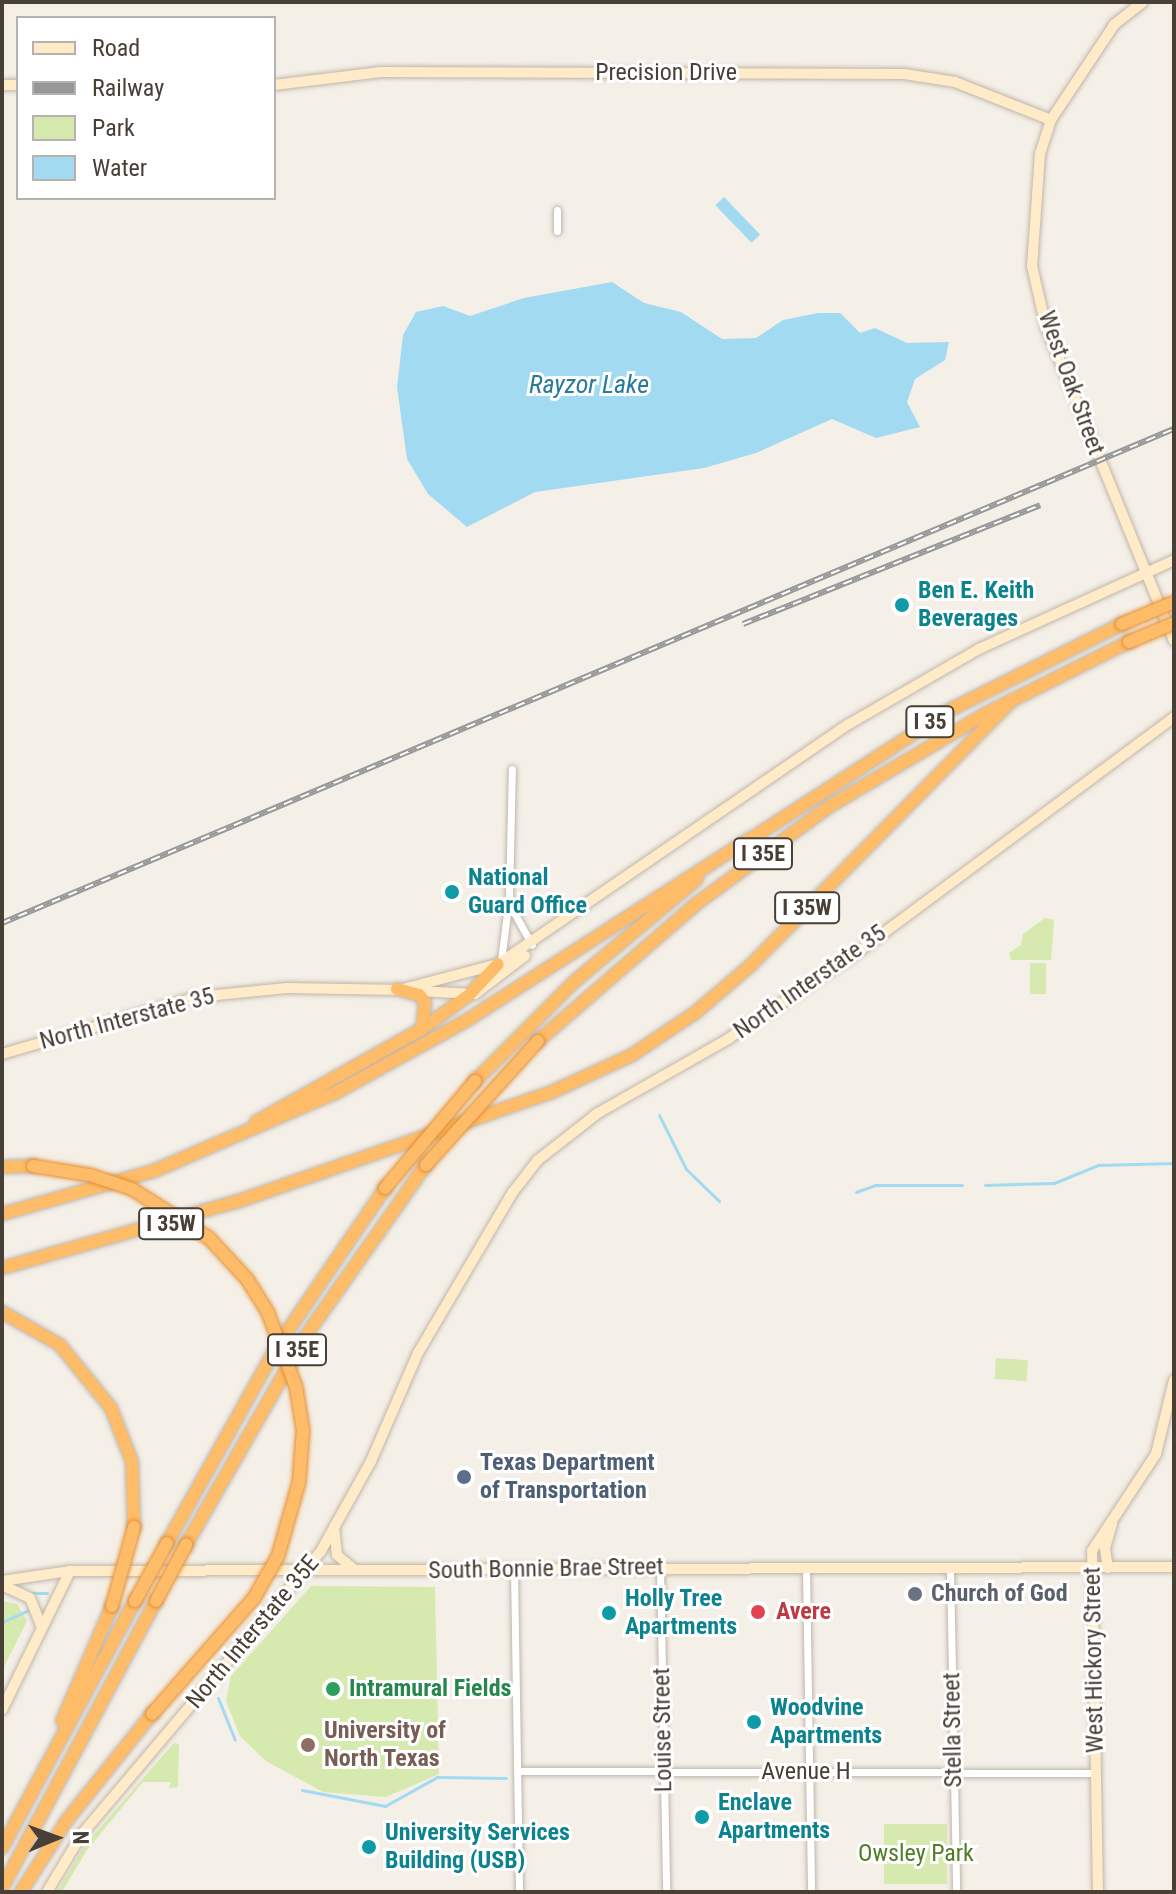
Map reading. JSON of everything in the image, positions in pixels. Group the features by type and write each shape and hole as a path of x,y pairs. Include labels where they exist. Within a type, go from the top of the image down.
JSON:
{"highway":[{"name":"I 35","path":"749,839 950,710 1122,624 1174,602"},
{"name":"I 35E","path":"2,1888 186,1545 311,1327 426,1165 538,1041 696,904 768,850 913,754 1012,700 1174,623"},
{"name":"I 35W","path":"2,1268 223,1207 552,1092 632,1055 695,1013 751,965 1012,700"},
{"name":"I 35E","path":"2,1848 269,1359 385,1188 475,1081 603,957 749,839"},
{"name":"I 35W","path":"2,1214 108,1187 201,1152 335,1093 430,1042 749,839"},
{"path":"201,1152 422,1029 469,995 498,964"},
{"path":"397,989 425,1002 422,1029"},
{"path":"2,1167 33,1166 111,1180 168,1207 201,1231 247,1279 268,1313 296,1387 302,1457 290,1525 278,1556 254,1598 152,1714 67,1820 21,1892"},
{"path":"2,1312 60,1345 111,1408 132,1462 134,1527 112,1606 15,1823"},
{"path":"32,1833 51,1805"}],"main road":[{"name":"West Oak Street","path":"1143,2 1114,25 1051,120 1038,168 1032,266 1046,327 1174,641"},
{"name":"Precision Drive","path":"276,85 356,73 904,74 955,82 1051,120"},
{"name":"North Interstate 35","path":"2,1054 208,995 293,988 397,989 469,995 533,945 849,724 979,649 1174,560"},
{"name":"North Interstate 35","path":"470,1266 513,1192 556,1144 854,955 1174,717"},
{"name":"North Interstate 35","path":"397,989 498,964 533,945"},
{"name":"North Interstate 35E","path":"47,1892 82,1834 306,1572 371,1461 411,1366 470,1266"},
{"path":"1173,1402 1174,1380"},
{"name":"West Hickory Street","path":"1098,1892 1091,1568 1097,1538 1156,1454 1173,1402"},
{"path":"1108,1568 1105,1548 1114,1517"},
{"path":"334,1524 337,1555 360,1572"},
{"name":"South Bonnie Brae Street","path":"2,1583 70,1571 1174,1567"},
{"path":"2,1710 70,1571"},
{"path":"2,1583 30,1598 42,1628"}],"street":[{"path":"557,210 557,231"},
{"path":"498,964 506,949 512,769"},
{"path":"509,897 518,925 533,945"},
{"name":"Louise Street","path":"660,1568 666,1892"},
{"path":"806,1568 811,1892"},
{"name":"Stella Street","path":"950,1568 956,1892"},
{"path":"514,1569 519,1892"},
{"name":"Avenue H","path":"517,1771 1096,1773"}],"green space":[{"path":"1045,918 1054,920 1051,960 1011,960 1009,953 1021,945 1023,934"},
{"path":"1030,963 1046,963 1046,994 1030,994"},
{"path":"996,1358 1028,1360 1026,1381 995,1379"},
{"name":"Intramural Fields","path":"311,1586 435,1587 439,1774 386,1797 323,1792 266,1761 240,1736 226,1701 231,1676"},
{"path":"2,1601 17,1604 27,1621 2,1671"},
{"path":"174,1743 179,1744 178,1787 169,1788 171,1782 143,1782 87,1850 62,1892 57,1892 85,1845"},
{"name":"Owsley Park","path":"884,1824 947,1824 947,1884 884,1884"}],"water":[{"path":"724,197 760,234 751,243 715,205"},
{"name":"Rayzor Lake","path":"612,282 644,303 681,312 722,339 756,338 783,320 818,313 840,313 860,333 875,328 907,343 949,342 945,360 915,379 907,402 920,427 876,438 832,419 756,453 704,468 535,492 467,527 428,494 407,459 397,387 403,335 416,312 443,306 470,316 524,298"}],"waterway":[{"path":"659,1115 686,1169 719,1201"},
{"path":"985,1185 1054,1183 1098,1165 1174,1163"},
{"path":"856,1192 875,1185 962,1185"},
{"path":"30,1593 47,1593"},
{"path":"2,1622 31,1609"},
{"path":"218,1698 235,1740"},
{"path":"302,1790 385,1806 437,1777 506,1778"}],"railway":[{"path":"2,923 1174,429"},
{"path":"743,624 1040,505"}],"place":[{"name":"Ben E. Keith Beverages","path":"902,605"},
{"name":"National Guard Office","path":"452,892"},
{"name":"Texas Department of Transportation","path":"464,1477"},
{"name":"Church of God","path":"915,1594"},
{"name":"Avere","path":"758,1612"},
{"name":"Holly Tree Apartments","path":"609,1613"},
{"name":"Intramural Fields","path":"333,1689"},
{"name":"Woodvine Apartments","path":"754,1722"},
{"name":"University of North Texas","path":"308,1745"},
{"name":"Enclave Apartments","path":"702,1817"},
{"name":"University Services Building (USB)","path":"369,1847"}]}
